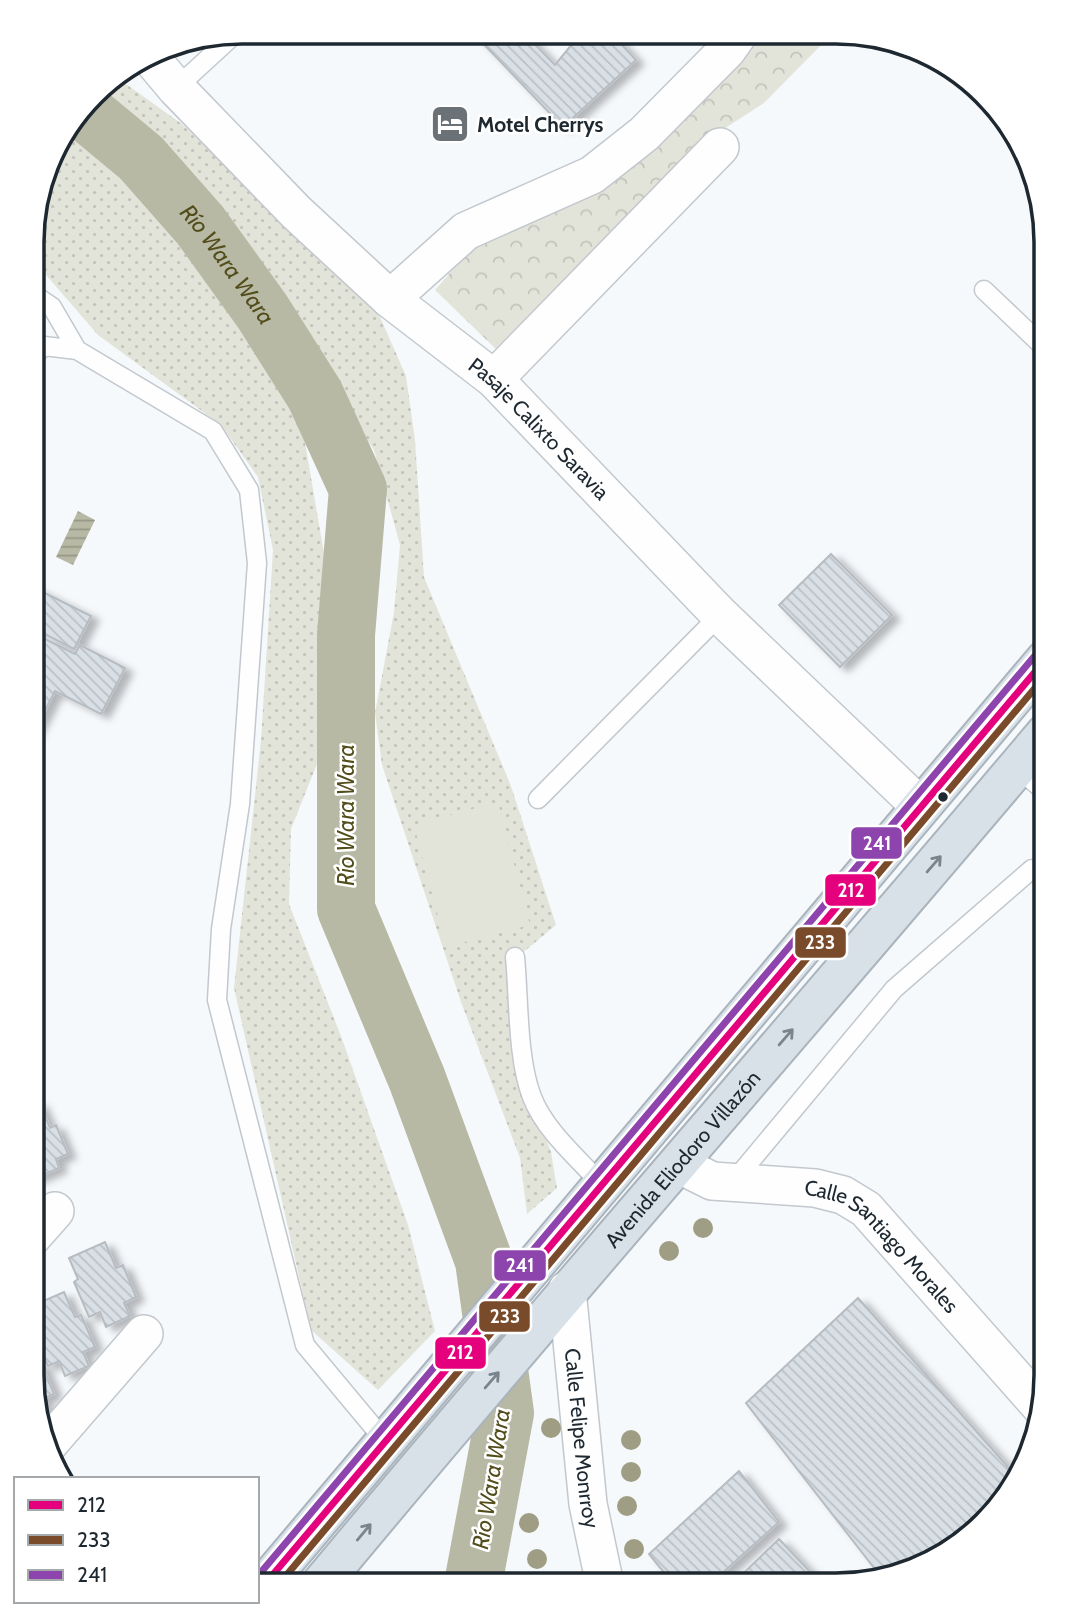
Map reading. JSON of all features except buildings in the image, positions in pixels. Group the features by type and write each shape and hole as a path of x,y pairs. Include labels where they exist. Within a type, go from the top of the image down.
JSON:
{"highway":[{"name":"Avenida Eliodoro Villazón","path":"274,1573 1034,673"},
{"name":"Avenida Eliodoro Villazón","path":"330,1573 560,1299 1034,764"}],"street":[{"path":"390,299 466,231 592,175 644,134 731,44"},
{"name":"Pasaje Calixto Saravia","path":"156,64 296,212 390,299 494,379 720,615 921,807"},
{"path":"494,379 720,147"},
{"name":"Calle Santiago Morales","path":"678,1164 712,1181 815,1188 843,1195 866,1209 1033,1397"},
{"name":"Calle Felipe Monrroy","path":"560,1299 588,1504 602,1573"},
{"path":"54,1438 144,1334"}],"lane":[{"path":"176,88 223,45"},
{"path":"984,290 1034,338"},
{"path":"44,302 52,307 77,350"},
{"path":"44,346 77,350 213,431 248,489 257,563 240,804 221,929 216,1000 305,1345 385,1441"},
{"path":"538,799 720,615"},
{"path":"733,1182 894,989 1032,869"},
{"path":"515,957 524,1065 532,1098 550,1127 603,1186"}],"green space":[{"path":"751,44 822,44 764,103 713,136 499,352 435,290 476,243 684,116"},
{"path":"124,83 182,124 380,317 406,376 415,440 424,577 511,786 556,925 514,960 527,1088 551,1152 557,1188 527,1214 520,1158 461,1002 382,765 375,713 394,612 400,545 374,450 249,265 145,145 99,105"},
{"path":"73,138 106,159 269,345 303,431 330,588 333,667 323,749 291,829 289,904 341,1036 408,1225 435,1331 378,1390 311,1330 234,988 261,740 273,550 258,477 221,425 98,335 44,273 45,216 54,178"},
{"path":"498,802 530,925 446,947 414,825"}],"shaded area":[{"path":"78,511 95,520 73,565 56,557"}],"waterway":[{"name":"Río Wara Wara","path":"90,115 141,158 200,225 262,311 315,395 358,489 346,635 346,909 417,1079 484,1261 505,1413 475,1573"}],"transit line":[{"name":"241","path":"260,1573 1034,657"},
{"name":"212","path":"274,1573 1034,673"},
{"name":"233","path":"288,1573 1034,689"}],"place":[{"name":"Motel Cherrys","path":"450,124"}]}
